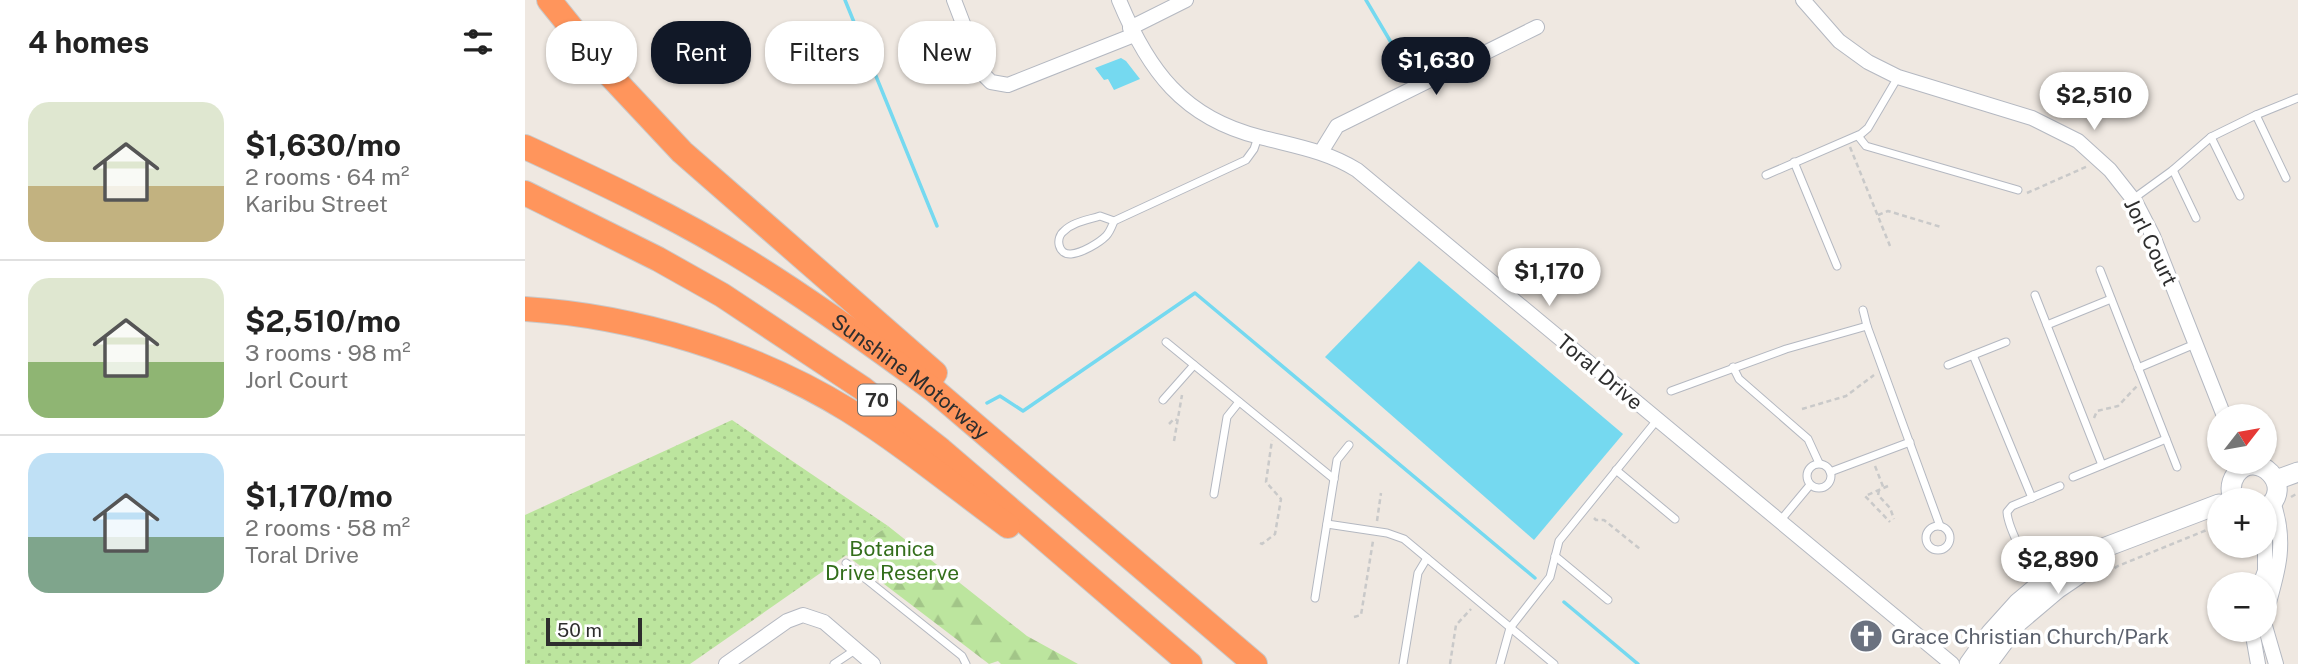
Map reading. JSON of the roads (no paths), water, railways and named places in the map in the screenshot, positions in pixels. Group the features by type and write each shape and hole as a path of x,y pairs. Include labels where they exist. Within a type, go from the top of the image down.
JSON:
{"highway":[{"path":"549,0 608,73 682,152 973,406 1142,566"},
{"name":"Sunshine Motorway","path":"525,147 660,211 747,261 810,302 935,391 1255,664"},
{"name":"Sunshine Motorway","path":"525,193 658,259 722,295 862,388 941,450 1190,664"},
{"path":"525,309 614,320 650,329 729,354 817,393 918,458 1190,664"}],"street":[{"path":"954,0 982,73 991,82 1008,85 1132,32 1186,0"},
{"name":"Toral Drive","path":"1119,0 1132,32 1153,68 1179,96 1213,119 1258,137 1321,152 1342,161 1365,177 1952,664"},
{"name":"Jorl Court","path":"1803,0 1839,41 1868,62 1898,77 2032,118 2078,141 2110,170 2133,199 2153,236 2219,404"},
{"path":"1321,152 1337,126 1537,27"},
{"path":"2276,480 2298,472"},
{"path":"2271,474 2276,480 2276,488"},
{"path":"1969,664 1991,633 2018,603 2042,583 2090,552 2207,509"},
{"path":"2277,517 2282,539 2277,574"},
{"path":"1987,664 2018,622 2057,589 2149,532"},
{"path":"726,664 787,621 803,615 824,622 873,664"},
{"path":"2254,642 2258,664"},
{"path":"2270,642 2276,664"}],"lane":[{"path":"1766,175 1847,141 1868,128 1898,77"},
{"path":"2133,199 2173,170 2211,137 2298,98"},
{"path":"2256,115 2286,178"},
{"path":"1857,136 1865,146 2018,190"},
{"path":"1114,221 1100,216 1071,226 1058,238 1059,246 1069,254 1083,250 1108,235 1114,221 1247,160 1258,137"},
{"path":"2211,137 2240,196"},
{"path":"1794,162 1837,266"},
{"path":"2173,170 2196,218"},
{"path":"2100,270 2177,467"},
{"path":"2035,295 2102,466"},
{"path":"2047,325 2111,299"},
{"path":"1863,310 1940,526"},
{"path":"1671,391 1733,368 1867,326"},
{"path":"1166,342 1334,479"},
{"path":"1948,365 2006,342"},
{"path":"2138,368 2195,343"},
{"path":"1973,355 2032,498"},
{"path":"1163,400 1193,365"},
{"path":"1733,368 1739,379 1808,439 1819,463 1826,466 1830,472 1831,480 1826,486 1817,489 1810,485 1806,477 1808,469 1819,463"},
{"path":"1214,494 1227,418 1239,402"},
{"path":"1500,664 1510,628 1550,577 1559,541 1657,420"},
{"path":"2073,477 2166,439"},
{"path":"1830,472 1910,442"},
{"path":"1315,598 1337,460 1349,445"},
{"path":"1616,470 1675,519"},
{"path":"1780,522 1810,485"},
{"path":"2042,583 2035,575 2007,516 2008,509 2060,486"},
{"path":"1327,524 1397,535 1554,664"},
{"path":"1555,556 1608,600"},
{"path":"1403,664 1418,573 1427,558"},
{"path":"846,563 962,656 966,664"},
{"path":"834,664 856,649"}],"water":[{"path":"1121,58 1140,79 1114,90 1108,79 1104,80 1095,68"},
{"path":"1419,261 1623,434 1534,540 1325,357"}],"waterway":[{"path":"845,0 937,226"},
{"path":"1366,0 1415,83"},
{"path":"987,403 1000,396 1023,411 1195,293 1535,578"},
{"path":"1564,602 1638,664"}],"place":[{"name":"Grace Christian Church/Park","path":"1866,636"}],"park label":[{"name":"Botanica Drive Reserve","path":"892,560"}]}
